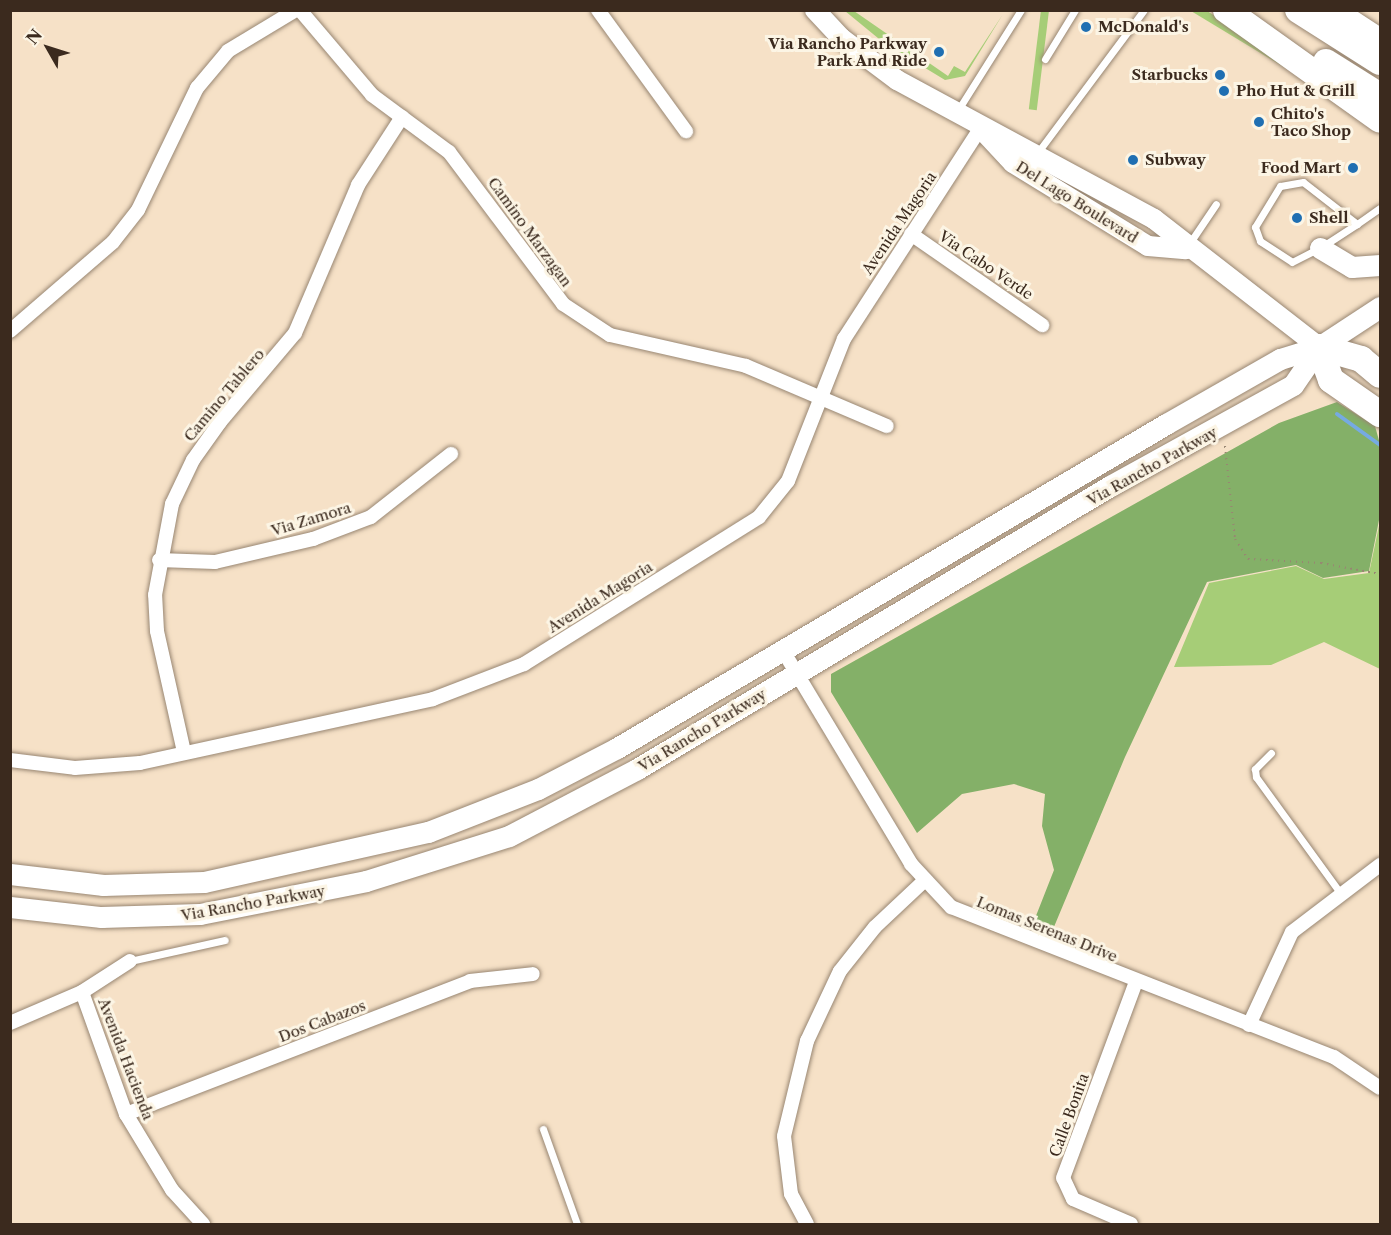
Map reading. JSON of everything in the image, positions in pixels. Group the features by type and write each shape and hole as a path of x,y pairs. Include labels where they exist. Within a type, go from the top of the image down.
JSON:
{"highway":[{"path":"1226,10 1380,120"},
{"path":"1245,10 1380,96"},
{"path":"1298,10 1380,62"},
{"path":"1332,10 1380,42"},
{"path":"1361,10 1380,23"},
{"path":"1319,347 1361,359 1380,375"},
{"path":"1319,347 1331,380 1380,414"}],"main road":[{"name":"Del Lago Boulevard","path":"815,10 868,58 955,114 980,129 1037,155 1154,219 1186,249 1319,347"},
{"name":"Del Lago Boulevard","path":"980,129 1013,163 1148,246 1186,249"},
{"path":"1320,248 1352,267 1380,266"},
{"name":"Via Rancho Parkway","path":"10,874 103,885 204,882 428,832 566,776 1195,407 1280,360 1319,347 1380,307"},
{"name":"Via Rancho Parkway","path":"10,907 101,917 200,914 440,862 574,804 797,674 1110,486 1293,385 1319,347"}],"street":[{"name":"Camino Marzagan","path":"298,10 372,94 449,152 549,292 572,311 610,335 746,366 825,396 887,426"},
{"path":"10,331 113,242 132,218 197,88 228,51 298,10"},
{"path":"597,10 686,131"},
{"name":"Camino Tablero","path":"184,752 157,631 159,560 172,504 193,460 296,333 358,185 402,117"},
{"name":"Avenida Magoria","path":"10,760 75,768 140,763 433,699 524,664 759,517 788,481 825,396 844,339 980,129"},
{"name":"Via Cabo Verde","path":"911,234 1042,325"},
{"name":"Via Zamora","path":"159,560 215,562 313,539 371,517 429,477 451,454"},
{"name":"Lomas Serenas Drive","path":"782,649 925,880 951,907 978,922 1334,1057 1380,1088"},
{"path":"1249,1025 1292,932 1380,865"},
{"path":"807,1224 792,1194 784,1136 807,1041 840,971 875,927 925,880"},
{"path":"10,1023 82,992 130,961"},
{"name":"Dos Cabazos","path":"126,1114 470,981 533,974"},
{"name":"Calle Bonita","path":"1131,1224 1073,1199 1063,1178 1136,982"},
{"name":"Avenida Hacienda","path":"82,992 126,1114 172,1190 203,1224"}],"lane":[{"path":"955,114 1021,10"},
{"path":"1045,59 1075,10"},
{"path":"1037,155 1144,10"},
{"path":"1357,224 1303,182 1280,186 1255,227 1260,241 1292,262 1320,248 1357,224 1380,208"},
{"path":"1186,249 1216,204"},
{"path":"1271,753 1255,770 1256,777 1341,894"},
{"path":"130,961 225,940"},
{"path":"543,1129 577,1224"}],"path":[{"path":"1225,446 1234,539 1248,559 1322,563 1380,574"}],"green space":[{"path":"1041,10 1049,11 1037,110 1029,109"},
{"path":"845,11 854,11 948,76 954,66 965,72 1003,14 965,76 945,80 884,43"},
{"path":"1191,11 1207,11 1277,54 1292,72"},
{"path":"1337,402 1375,426 1380,444 1380,515 1369,571 1323,578 1296,565 1207,582 1125,757 1051,934 1032,926 1054,870 1042,826 1045,794 1014,784 962,794 917,833 831,692 831,674 1279,423"},
{"path":"1380,521 1380,669 1324,642 1271,665 1174,667 1209,583 1296,566 1324,579 1369,573"}],"waterway":[{"path":"1337,414 1380,445"}],"place":[{"name":"McDonald's","path":"1086,27"},
{"name":"Via Rancho Parkway Park And Ride","path":"939,52"},
{"name":"Starbucks","path":"1220,75"},
{"name":"Pho Hut & Grill","path":"1224,91"},
{"name":"Chito's Taco Shop","path":"1259,122"},
{"name":"Subway","path":"1133,160"},
{"name":"Food Mart","path":"1353,168"},
{"name":"Shell","path":"1297,218"}]}
